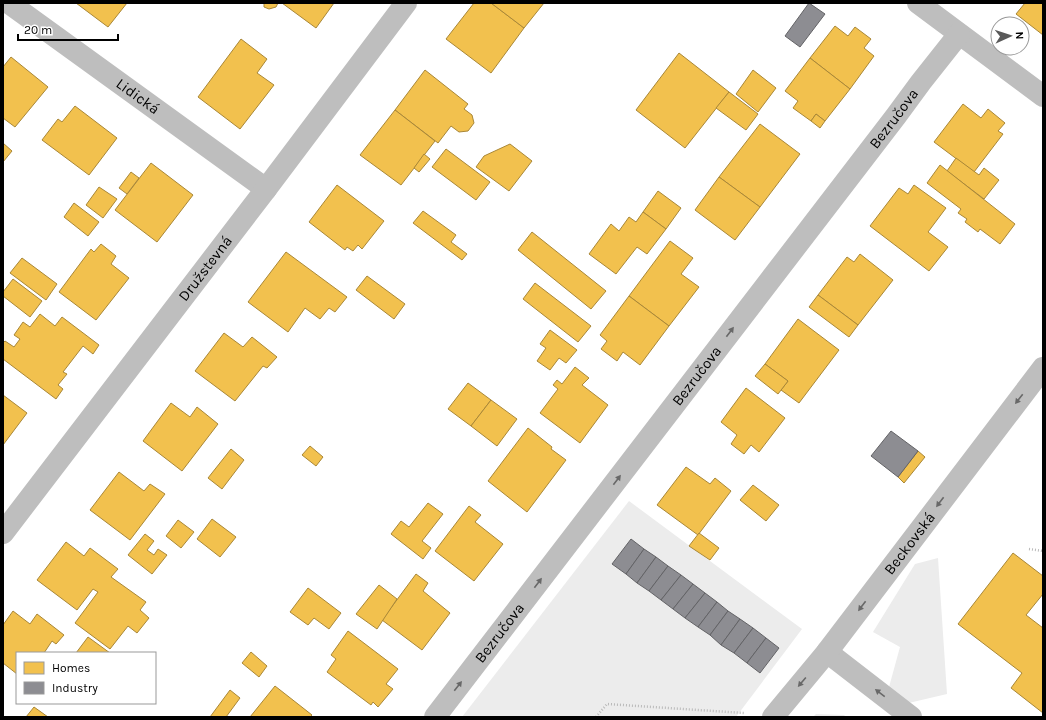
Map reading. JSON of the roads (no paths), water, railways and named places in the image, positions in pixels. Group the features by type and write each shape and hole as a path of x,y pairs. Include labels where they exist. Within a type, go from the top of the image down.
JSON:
{"street":[{"name":"Lidická","path":"9,3 266,189"},
{"name":"Družstevná","path":"3,533 406,3"},
{"path":"918,3 1043,96"},
{"name":"Bezručova","path":"435,717 959,34"},
{"name":"Beckovská","path":"773,717 827,652 1043,368"},
{"path":"827,652 911,717"}]}
